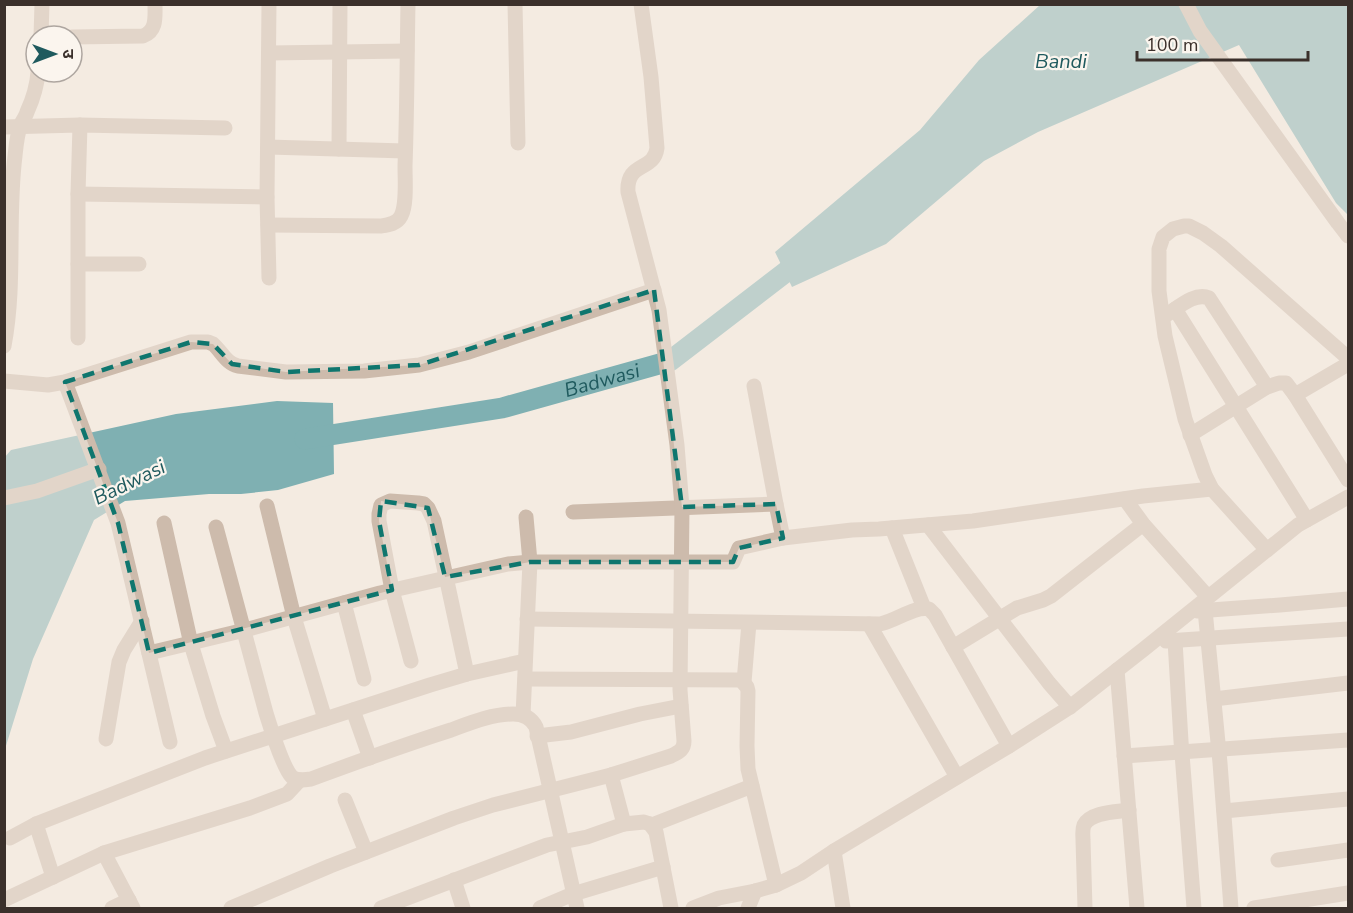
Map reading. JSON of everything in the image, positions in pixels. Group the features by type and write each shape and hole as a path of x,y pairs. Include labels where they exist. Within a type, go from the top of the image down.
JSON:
{"street":[{"path":"41,24 42,4"},
{"path":"84,37 149,34 154,23 155,4"},
{"path":"269,4 267,197 269,278"},
{"path":"339,149 340,4"},
{"path":"268,225 381,226 398,220 401,216 405,151 408,4"},
{"path":"515,4 518,142"},
{"path":"231,909 366,852 464,814 611,775 680,752 684,745 680,680 682,507 659,310 628,192 630,178 635,171 654,158 657,148 651,77 641,4"},
{"path":"1186,4 1200,31 1348,236"},
{"path":"269,53 407,51"},
{"path":"12,127 27,112 37,84"},
{"path":"12,127 80,125 225,128"},
{"path":"78,338 80,125"},
{"path":"4,346 11,289 15,158 12,127"},
{"path":"268,147 405,151"},
{"path":"78,194 267,197"},
{"path":"1307,520 1237,407 1169,313 1159,291 1160,244 1163,237 1179,227 1189,226 1203,233 1221,246 1348,358"},
{"path":"78,264 139,264"},
{"path":"4,381 32,385 64,382 191,342 213,344 232,364 286,372 364,371 410,367 469,352 654,290"},
{"path":"1169,313 1200,296 1209,298 1267,387"},
{"path":"1169,313 1165,336 1185,419 1205,476 1212,489 1267,550"},
{"path":"1295,395 1348,364"},
{"path":"64,382 118,523 170,742"},
{"path":"1190,435 1267,387 1286,383 1348,480"},
{"path":"754,386 783,538"},
{"path":"4,498 37,491 100,472"},
{"path":"149,653 492,566 530,562 733,562 739,548 783,538 984,519 1212,489"},
{"path":"693,909 719,898 776,885 801,873 1009,746 1070,707 1201,606 1298,525 1348,497"},
{"path":"1125,499 1201,606 1208,639 1214,699 1231,909"},
{"path":"411,661 392,590 379,514 381,505 387,502 418,503 428,508 434,521 467,674"},
{"path":"573,512 776,504"},
{"path":"267,506 294,617 325,719"},
{"path":"523,716 530,562 526,517"},
{"path":"164,523 191,644 226,751"},
{"path":"953,647 1021,606 1052,596 1143,524"},
{"path":"928,525 1070,707"},
{"path":"216,527 273,736 287,770 293,777 300,780 311,779 471,723 498,716 512,714 528,717 534,723 575,901"},
{"path":"892,528 924,608"},
{"path":"1201,606 1280,605 1348,598"},
{"path":"344,603 364,679"},
{"path":"527,619 869,624 889,622 924,608 932,611 1009,746"},
{"path":"106,739 119,662 142,621"},
{"path":"749,623 744,682 748,691 747,758 776,885"},
{"path":"869,624 957,777"},
{"path":"1153,642 1348,629"},
{"path":"1174,641 1194,909"},
{"path":"10,837 36,824 205,758 467,674 525,661"},
{"path":"1117,670 1137,909"},
{"path":"525,678 738,679 744,682"},
{"path":"1214,699 1348,683"},
{"path":"537,736 571,732 681,706"},
{"path":"353,710 370,758"},
{"path":"1124,756 1348,740"},
{"path":"611,775 624,824"},
{"path":"4,900 104,853 250,808 287,794 300,780"},
{"path":"381,909 532,851 587,837 624,824 638,822 652,825 752,786"},
{"path":"1224,811 1348,799"},
{"path":"345,800 366,852"},
{"path":"1085,909 1084,825 1096,816 1129,810"},
{"path":"36,824 53,877"},
{"path":"650,824 658,837 671,909"},
{"path":"1278,860 1348,850"},
{"path":"834,851 843,909"},
{"path":"104,853 131,904 112,909"},
{"path":"540,909 575,901 663,867"},
{"path":"454,880 463,909"},
{"path":"748,909 755,891"},
{"path":"1254,909 1348,893"}],"highlighted area":[{"path":"654,290 682,507 776,504 783,538 739,548 733,562 530,562 445,577 428,508 381,501 379,521 392,590 149,653 118,523 65,382 191,342 213,344 232,364 286,372 419,365"}],"water":[{"name":"Bandi","path":"1040,5 1348,5 1348,215 1336,203 1239,45 1038,132 984,161 886,244 792,287 775,252 920,130 979,60"},
{"path":"277,401 333,403 334,474 278,490 125,501 94,520 33,659 5,749 4,458 11,450 176,414"}],"waterway":[{"name":"Badwasi","path":"305,439 502,408 670,361 808,255"}]}
